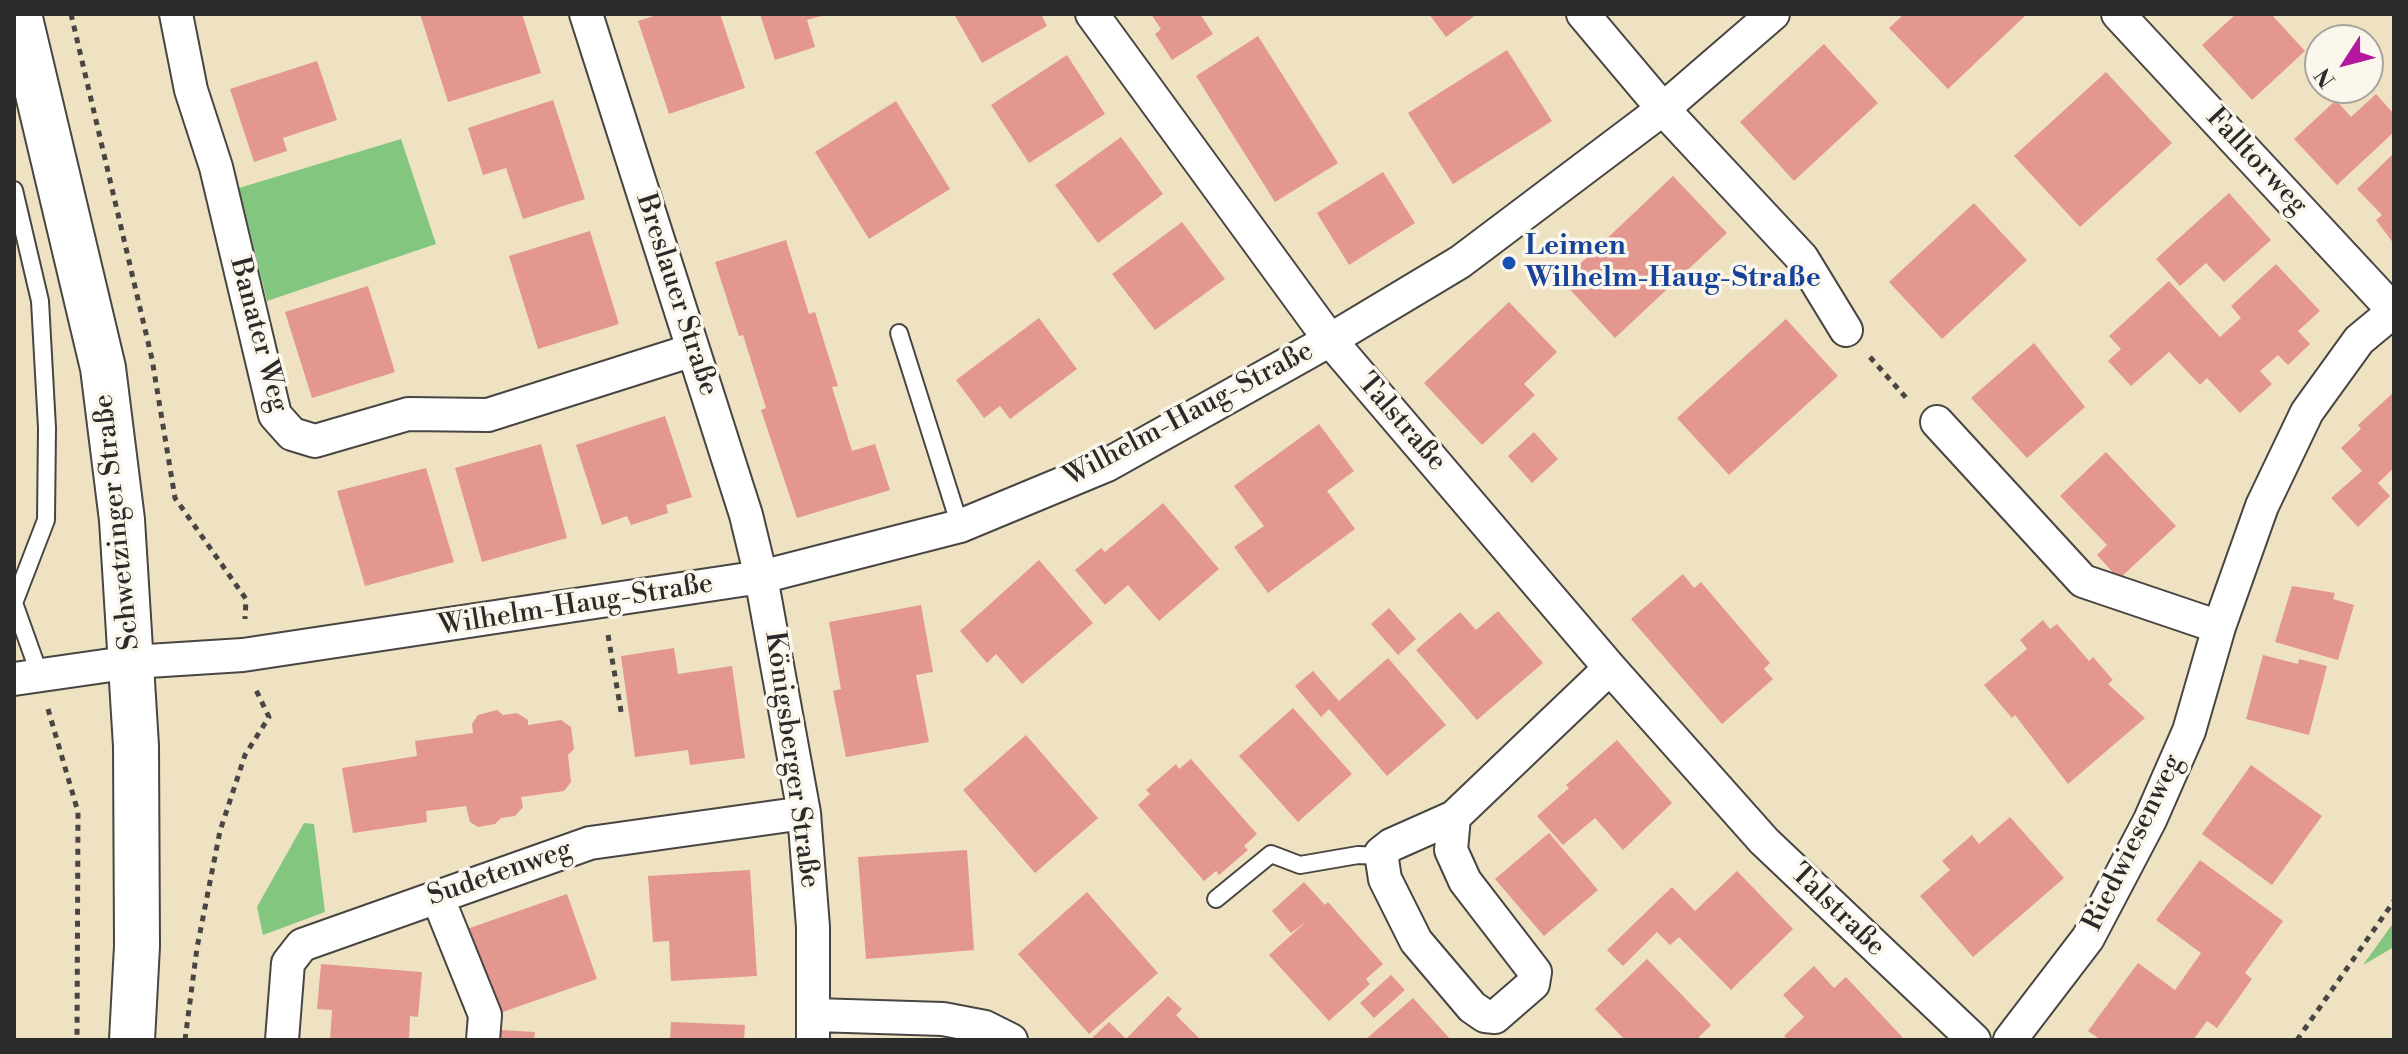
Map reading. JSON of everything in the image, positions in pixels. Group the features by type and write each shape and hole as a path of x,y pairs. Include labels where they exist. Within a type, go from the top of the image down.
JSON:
{"main road":[{"name":"Schwetzinger Straße","path":"19,14 103,368 122,520 132,662 137,946 132,1040"}],"street":[{"name":"Banater Weg","path":"176,14 191,90 216,167 275,415 292,434 315,441 408,414 488,415 693,350"},
{"name":"Breslauer Straße","path":"586,14 746,515 761,577"},
{"name":"Talstraße","path":"1092,14 1330,340 1610,668 1764,841 1974,1040"},
{"path":"1583,14 1663,109 1802,258 1846,330"},
{"name":"Wilhelm-Haug-Straße","path":"26,676 132,662 243,655 761,577 960,526 1107,465 1330,340 1460,262 1663,109 1773,14"},
{"name":"Falltorweg","path":"2118,14 2394,311"},
{"name":"Riedwiesenweg","path":"2010,1040 2088,938 2150,820 2189,731 2219,627 2262,506 2307,412 2359,340 2394,311"},
{"path":"1937,422 2083,581 2219,627"},
{"name":"Königsberger Straße","path":"761,577 804,813 813,927 814,1027"},
{"path":"1454,817 1451,850 1465,881 1535,972 1533,984 1501,1014 1490,1017 1480,1014 1421,949 1385,879 1381,856 1391,845 1454,817 1610,668"},
{"name":"Sudetenweg","path":"282,1040 286,973 292,953 316,940 573,847 609,839 804,813"},
{"path":"437,896 485,1015 483,1040"},
{"path":"814,1027 965,1021 1011,1040"}],"lane":[{"path":"14,190 40,301 47,428 46,520 14,603 26,676"},
{"path":"899,333 960,526"},
{"path":"1216,899 1271,854 1300,865 1358,855 1381,856"}],"path":[{"path":"71,14 152,359 170,480 183,514 246,599 244,665 269,717 245,755 220,831 197,948 185,1040"},
{"path":"1846,330 1918,412 1937,422"},
{"path":"603,602 622,717"},
{"path":"26,676 78,812 77,1040"},
{"path":"2297,1040 2394,901"}],"green space":[{"path":"401,139 436,244 267,301 239,188"},
{"path":"304,823 314,824 325,912 263,935 257,907"},
{"path":"2394,922 2394,947 2363,965"}],"building":[{"path":"420,14 522,14 541,73 448,102"},
{"path":"660,14 720,14 745,88 669,114 638,21"},
{"path":"760,14 825,15 807,20 815,47 775,60"},
{"path":"954,14 1041,14 1047,26 982,63"},
{"path":"1151,14 1200,14 1213,34 1172,60 1155,34 1161,29"},
{"path":"1429,14 1477,14 1446,37"},
{"path":"1904,14 2027,14 1948,89 1889,28"},
{"path":"2236,14 2271,14 2304,52 2252,100 2202,45"},
{"path":"1258,36 1338,163 1275,202 1196,76"},
{"path":"1824,44 1878,103 1794,181 1740,122"},
{"path":"1507,50 1552,121 1453,184 1408,113"},
{"path":"1067,55 1105,114 1029,163 991,105"},
{"path":"317,61 337,120 283,138 287,151 254,162 230,89"},
{"path":"2106,72 2172,143 2080,227 2014,156"},
{"path":"553,100 585,199 523,219 506,168 483,175 468,128"},
{"path":"896,101 950,189 869,239 815,152"},
{"path":"2384,103 2394,114 2394,132 2337,185 2294,139 2332,104 2340,104 2351,117 2365,104"},
{"path":"1121,137 1163,194 1098,243 1055,185"},
{"path":"2394,153 2394,244 2376,220 2382,215 2357,189"},
{"path":"1383,172 1415,223 1349,265 1317,213"},
{"path":"1673,176 1727,233 1615,338 1562,281"},
{"path":"2229,193 2271,240 2224,282 2206,263 2180,286 2156,259"},
{"path":"1974,203 2027,260 1942,339 1889,282"},
{"path":"1182,222 1225,279 1155,330 1112,274"},
{"path":"590,231 619,324 538,349 509,256"},
{"path":"786,240 809,314 815,312 838,386 832,387 852,451 875,444 890,490 797,518 761,410 766,408 743,335 739,336 715,262"},
{"path":"2276,264 2320,311 2298,331 2310,344 2288,365 2278,355 2260,371 2272,384 2240,413 2207,378 2200,385 2169,352 2131,386 2108,361 2121,349 2109,336 2169,281 2220,337 2241,318 2231,306"},
{"path":"368,286 395,372 312,398 285,312"},
{"path":"1509,302 1557,352 1524,384 1535,395 1482,445 1424,383"},
{"path":"1039,318 1077,369 1010,419 1000,406 984,418 956,380"},
{"path":"1786,319 1838,376 1729,475 1677,418"},
{"path":"2034,343 2085,407 2027,458 1971,398"},
{"path":"2394,392 2394,468 2378,483 2390,496 2358,527 2331,498 2362,471 2341,448 2361,429 2358,425"},
{"path":"665,416 692,497 666,505 668,513 631,525 627,516 602,525 576,445"},
{"path":"1319,424 1354,471 1327,491 1355,529 1268,593 1234,547 1264,526 1234,486"},
{"path":"1534,432 1558,459 1532,483 1508,456"},
{"path":"541,444 567,538 482,562 455,468"},
{"path":"2106,452 2176,526 2119,579 2097,555 2107,545 2060,496"},
{"path":"426,468 454,562 365,586 337,491"},
{"path":"1163,503 1219,569 1159,621 1128,585 1105,605 1075,570 1101,548 1105,552"},
{"path":"1039,560 1093,623 1022,684 996,654 987,663 960,631"},
{"path":"1683,574 1694,588 1701,582 1770,663 1764,669 1773,679 1722,724 1631,619"},
{"path":"2292,586 2335,593 2333,599 2354,605 2338,660 2275,642"},
{"path":"921,605 933,672 916,675 929,742 846,757 833,691 841,689 829,622"},
{"path":"1389,608 1416,639 1398,655 1371,624"},
{"path":"1498,611 1543,663 1477,720 1416,650 1460,612 1476,630"},
{"path":"2043,620 2050,629 2057,624 2089,661 2093,657 2113,680 2108,684 2145,718 2068,784 2015,715 2012,718 1984,685 2027,649 2020,640"},
{"path":"674,648 678,674 732,666 745,758 690,765 688,750 635,757 621,656"},
{"path":"2263,655 2298,664 2299,659 2327,666 2309,735 2246,719"},
{"path":"1388,658 1446,725 1387,776 1329,709 1321,717 1295,686 1313,671 1339,701"},
{"path":"1293,708 1352,774 1298,822 1239,756"},
{"path":"497,710 503,715 517,713 528,720 528,725 561,720 571,727 574,749 568,755 571,782 564,791 521,797 523,807 515,816 501,818 495,824 478,827 470,822 466,806 426,811 427,822 353,833 342,768 417,756 415,741 473,733 472,724 478,715"},
{"path":"1026,735 1098,818 1035,873 963,790"},
{"path":"1617,740 1672,803 1623,850 1595,818 1563,845 1537,816 1569,788 1566,785"},
{"path":"1191,759 1257,834 1244,846 1248,850 1219,875 1216,871 1204,881 1138,805 1150,794 1146,790 1176,764 1179,769"},
{"path":"2251,765 2322,816 2272,885 2202,834"},
{"path":"2010,817 2064,878 1973,957 1920,896 1950,870 1942,861 1972,835 1979,844"},
{"path":"1549,833 1598,890 1544,936 1495,879"},
{"path":"967,850 974,950 866,959 858,857"},
{"path":"2200,860 2283,921 2245,973 2252,979 2217,1028 2207,1021 2193,1040 2101,1040 2088,1031 2138,963 2175,990 2201,953 2156,920"},
{"path":"750,870 757,976 671,981 669,941 653,942 648,876"},
{"path":"1737,871 1793,929 1731,990 1679,937 1670,945 1657,932 1623,966 1607,950 1672,887 1695,911"},
{"path":"1304,882 1325,905 1328,902 1383,964 1366,979 1370,984 1329,1021 1269,955 1307,921 1291,933 1272,911"},
{"path":"1087,892 1158,973 1089,1034 1018,954"},
{"path":"567,894 597,979 497,1014 467,929"},
{"path":"1647,959 1711,1025 1696,1040 1625,1040 1595,1009"},
{"path":"321,964 422,972 418,1017 410,1016 409,1040 330,1040 332,1010 317,1009"},
{"path":"1814,966 1834,988 1846,977 1905,1040 1788,1040 1784,1036 1804,1017 1783,995"},
{"path":"1391,975 1405,990 1374,1018 1360,1003"},
{"path":"1168,996 1182,1009 1176,1015 1201,1040 1090,1040 1109,1022 1126,1039"},
{"path":"1413,998 1451,1040 1365,1040"},
{"path":"671,1022 745,1025 744,1040 670,1040"},
{"path":"500,1030 535,1032 534,1040 500,1040"}],"place":[{"name":"Leimen Wilhelm-Haug-Straße","path":"1509,263"}]}
